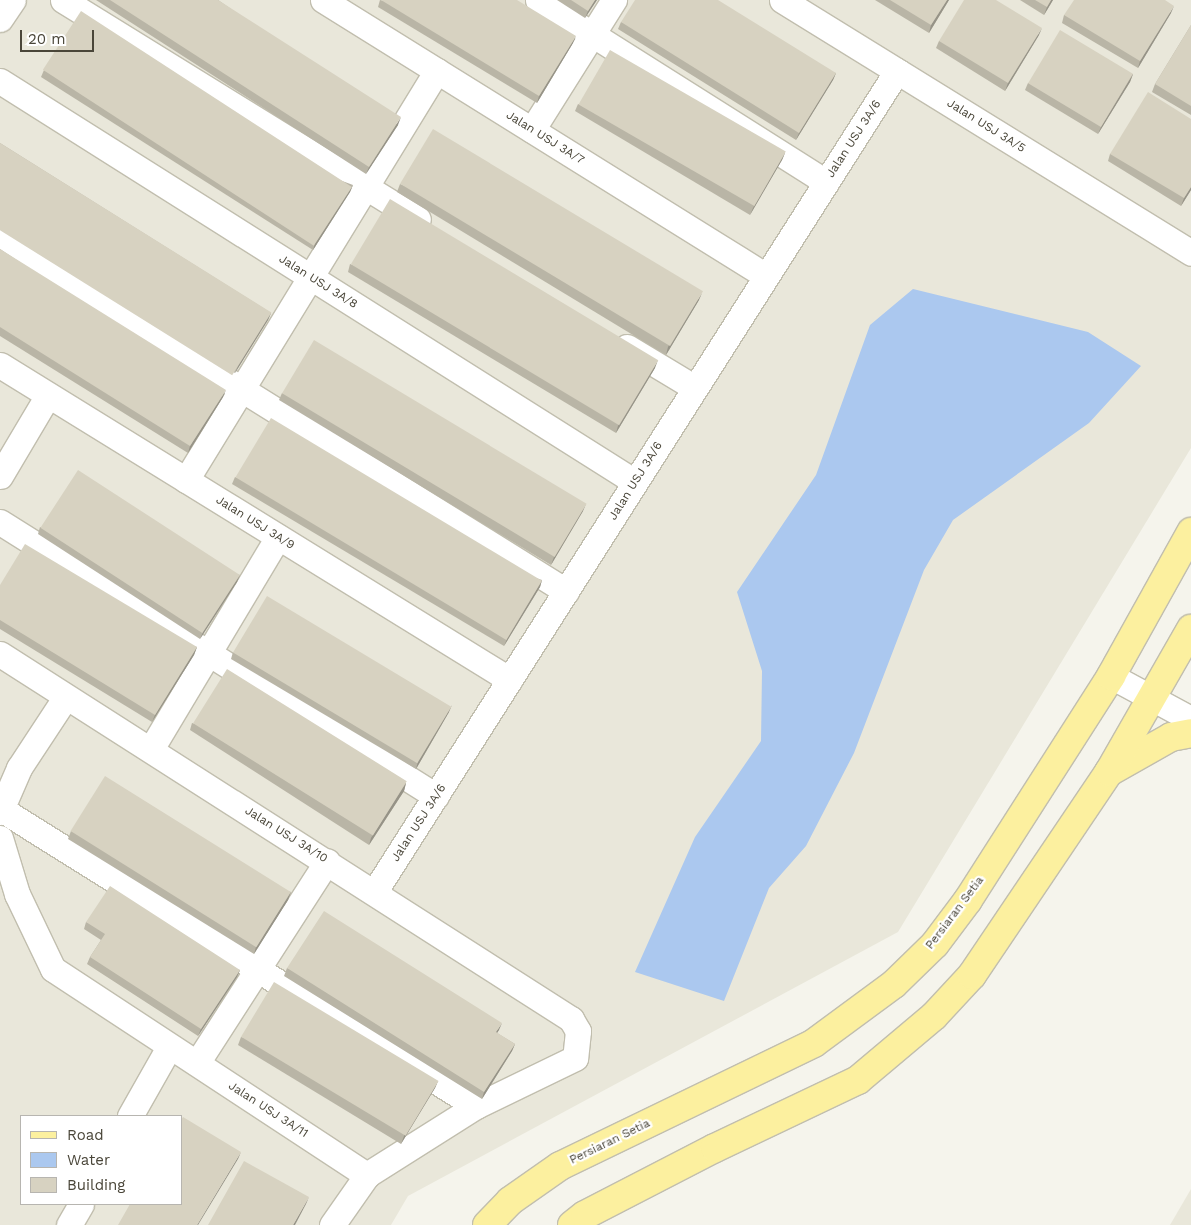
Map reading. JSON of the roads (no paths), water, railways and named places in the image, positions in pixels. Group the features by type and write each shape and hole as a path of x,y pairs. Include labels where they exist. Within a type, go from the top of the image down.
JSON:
{"main road":[{"name":"Persiaran Setia","path":"488,1225 510,1201 560,1166 814,1043 894,984 935,944 968,900 1111,676 1191,532"},
{"path":"572,1225 585,1215 715,1148 858,1080 927,1022 972,975 1109,772 1150,696 1191,628"},
{"path":"1109,772 1170,737 1191,733"}],"street":[{"path":"0,19 13,0"},
{"path":"63,0 442,234"},
{"name":"Jalan USJ 3A/7","path":"323,0 766,276"},
{"path":"538,0 826,182"},
{"path":"532,130 614,0"},
{"name":"Jalan USJ 3A/5","path":"782,0 1191,253"},
{"path":"186,480 437,71"},
{"name":"Jalan USJ 3A/6","path":"376,891 897,71"},
{"name":"Jalan USJ 3A/8","path":"0,81 635,482"},
{"path":"0,239 566,591"},
{"path":"611,336 695,388"},
{"name":"Jalan USJ 3A/9","path":"0,365 510,680"},
{"path":"0,476 48,395"},
{"path":"0,522 436,796"},
{"path":"151,750 278,537"},
{"name":"Jalan USJ 3A/10","path":"0,654 65,698 376,891 571,1019 578,1031 575,1058 476,1106"},
{"path":"1111,676 1191,719"},
{"path":"65,698 19,768 1,811 258,968 476,1106 368,1175 332,1225"},
{"name":"Jalan USJ 3A/11","path":"0,838 17,894 53,969 169,1047 197,1063 368,1175"},
{"path":"197,1063 327,861"},
{"path":"131,1115 169,1047"},
{"path":"69,1225 80,1205"}],"water":[{"path":"913,289 1088,332 1141,366 1089,423 953,520 924,570 854,753 806,846 769,888 724,1001 635,972 695,837 761,741 762,671 737,592 816,475 870,325"}]}
